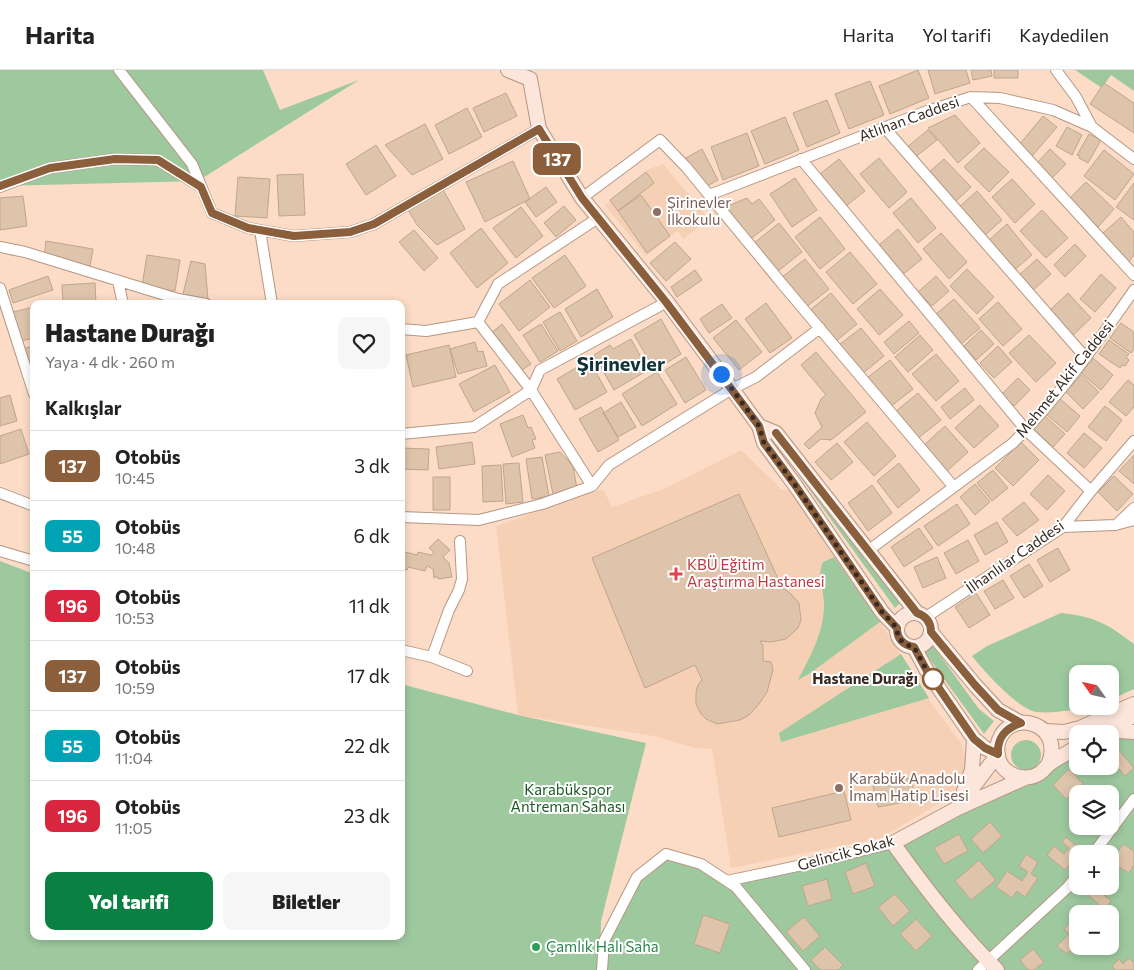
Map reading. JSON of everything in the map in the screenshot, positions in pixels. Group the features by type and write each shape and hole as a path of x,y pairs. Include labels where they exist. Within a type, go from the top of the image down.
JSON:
{"street":[{"path":"119,70 192,164 212,213 248,228 294,236 350,232 374,224 539,129"},
{"path":"508,70 530,79 539,129 582,198 666,302 732,389 759,426 764,443 882,612 897,628"},
{"path":"1056,70 1076,96 1092,127"},
{"path":"971,97 1134,275"},
{"name":"Atlıhan Caddesi","path":"709,195 927,110 971,97 1000,98 1053,110 1092,127 1134,159"},
{"path":"884,127 1086,358"},
{"path":"582,198 660,140 709,195 954,486"},
{"path":"0,186 50,168 115,159 158,160 201,187"},
{"path":"801,159 1026,430 1091,491"},
{"path":"478,322 498,284 598,218"},
{"path":"260,230 271,300"},
{"path":"0,247 25,252 187,300"},
{"path":"118,281 122,300"},
{"path":"0,288 30,382"},
{"name":"Mehmet Akif Caddesi","path":"868,550 1013,443 1086,358 1134,290"},
{"path":"405,434 474,427 531,390 540,370 666,302"},
{"path":"405,329 426,331 478,322"},
{"path":"478,322 531,390 592,486"},
{"path":"405,517 479,520 542,504 592,486 609,465 663,430 756,377 820,328"},
{"path":"759,426 776,433 868,550 921,615 929,622 931,632 975,685 998,710 1021,723"},
{"name":"İlhanlılar Caddesi","path":"921,615 1063,527 1134,441"},
{"path":"0,493 30,504"},
{"path":"1115,525 1134,508"},
{"path":"1063,527 1115,525 1134,520"},
{"path":"432,657 462,579 460,542"},
{"path":"0,551 30,560"},
{"path":"921,615 906,614 898,622 897,633 901,641 914,647 923,644 931,632"},
{"path":"914,647 927,671 974,739 985,748 998,754"},
{"path":"405,651 432,657 467,671"},
{"path":"1087,725 1134,704"},
{"path":"1115,725 1134,716"},
{"path":"1046,731 1053,748 1052,757 1042,772 1025,778 1016,777 1002,766 998,754 1000,739 1004,731 1012,726 1030,723 1046,731 1069,731"},
{"path":"1119,732 1134,732"},
{"path":"958,808 972,770 974,739"},
{"path":"1048,765 1069,752"},
{"path":"958,808 998,754"},
{"name":"Gelincik Sokak","path":"726,881 893,843 958,808 1025,778"},
{"path":"1100,845 1134,799"},
{"path":"893,843 926,889 988,967 1069,885"},
{"path":"602,970 604,941 636,878 666,854 701,864 736,887 805,970"}],"shaded area":[{"name":"Şirinevler İlkokulu","path":"663,164 709,219 684,239 677,231 646,256 605,205 649,169"},
{"name":"KBÜ Eğitim Araştırma Hastanesi","path":"741,450 781,489 797,491 932,704 961,743 968,765 958,792 881,838 731,868 712,749 695,748 654,736 518,715 496,526 603,489 612,507 666,488"}],"green space":[{"path":"0,70 263,70 280,110 359,80 198,181 0,186"},
{"path":"1075,70 1134,70 1134,91 1111,75 1102,88"},
{"path":"798,474 900,603 895,608"},
{"path":"834,557 880,622 798,680 815,645 821,627 824,607 821,567 823,562"},
{"name":"Karabükspor Antreman Sahası","path":"0,561 30,572 30,940 405,940 405,685 518,715 646,743 601,921 600,970 0,970"},
{"path":"1061,613 1092,619 1116,631 1134,644 1134,689 1119,696 1119,665 1069,665 1069,710 1036,712 1029,710 1011,697 972,656 987,646"},
{"path":"931,643 979,709 994,721 984,734 923,650"},
{"path":"901,654 929,698 781,742 779,733"},
{"path":"1134,732 1134,970 602,970 604,941 637,878 666,854 727,881 893,843 1069,750 1069,775 1119,775 1119,733"},
{"path":"1026,740 1032,741 1040,749 1040,761 1032,769 1026,770 1020,769 1012,761 1011,755 1012,749 1020,741"}],"building":[{"path":"918,70 929,98 890,114 879,86"},
{"path":"928,70 966,70 970,83 935,94"},
{"path":"971,70 991,70 992,76 973,80"},
{"path":"994,70 1018,70 1018,78 994,78"},
{"path":"870,81 884,115 849,129 835,94"},
{"path":"1104,83 1134,103 1134,133 1090,104"},
{"path":"506,93 517,116 484,132 473,108"},
{"path":"827,100 840,133 807,147 793,113"},
{"path":"467,108 482,137 449,154 435,125"},
{"path":"955,115 980,143 958,163 928,128"},
{"path":"1043,116 1057,127 1032,156 1019,145"},
{"path":"785,117 799,150 765,164 751,131"},
{"path":"425,124 443,159 412,175 385,145"},
{"path":"1067,127 1082,135 1072,155 1056,146"},
{"path":"928,130 937,140 914,158 906,148"},
{"path":"747,133 759,166 723,180 711,147"},
{"path":"1089,134 1101,140 1088,163 1077,155"},
{"path":"376,145 396,176 366,195 346,164"},
{"path":"984,148 1009,172 989,192 964,167"},
{"path":"702,149 718,180 702,189 686,158"},
{"path":"1050,149 1066,164 1051,179 1036,164"},
{"path":"1104,150 1134,174 1115,200 1084,176"},
{"path":"879,158 907,192 889,208 860,174"},
{"path":"839,159 865,191 846,206 820,174"},
{"path":"944,159 971,187 955,202 928,173"},
{"path":"513,161 530,199 485,222 466,182"},
{"path":"646,172 654,183 618,211 610,200"},
{"path":"303,174 305,215 279,216 277,175"},
{"path":"238,177 270,179 267,218 235,216"},
{"path":"795,178 817,210 792,227 770,194"},
{"path":"1012,179 1035,204 1015,223 992,197"},
{"path":"1086,182 1114,209 1098,227 1069,199"},
{"path":"1134,183 1134,220 1116,207"},
{"path":"546,187 557,202 536,217 525,202"},
{"path":"442,188 465,229 437,245 417,225 407,208"},
{"path":"977,191 1002,220 985,235 959,207"},
{"path":"641,195 670,236 647,253 618,211"},
{"path":"23,196 27,226 0,230 0,198"},
{"path":"747,198 752,204 759,199 775,220 748,241 723,208"},
{"path":"911,198 936,228 918,243 893,213"},
{"path":"564,206 576,220 556,237 544,223"},
{"path":"521,207 543,236 516,258 493,228"},
{"path":"1042,210 1068,238 1046,258 1020,231"},
{"path":"820,217 845,249 820,269 795,237"},
{"path":"1121,217 1134,232 1134,255 1128,263 1102,234"},
{"path":"779,223 802,252 777,272 754,243"},
{"path":"1007,224 1032,255 1013,271 988,241"},
{"path":"481,228 508,263 477,288 450,253"},
{"path":"898,229 922,259 902,275 879,245"},
{"path":"414,230 438,258 424,271 399,242"},
{"path":"941,233 967,262 949,279 923,249"},
{"path":"46,241 93,249 90,266 44,258"},
{"path":"675,242 691,259 666,281 650,263"},
{"path":"1075,244 1086,256 1065,277 1054,265"},
{"path":"850,252 877,284 853,304 826,272"},
{"path":"147,255 180,260 175,291 142,286"},
{"path":"565,255 586,286 554,308 532,278"},
{"path":"805,259 829,289 805,308 781,278"},
{"path":"1037,259 1051,274 1031,292 1018,276"},
{"path":"191,261 205,264 208,299 183,294"},
{"path":"967,269 994,297 977,314 950,286"},
{"path":"695,270 702,280 677,297 671,287"},
{"path":"1101,274 1116,288 1095,312 1080,299"},
{"path":"48,276 53,290 13,303 9,290"},
{"path":"936,276 949,291 932,306 918,292"},
{"path":"530,280 550,307 519,331 499,304"},
{"path":"95,283 96,300 63,300 62,285"},
{"path":"597,289 613,317 581,337 565,309"},
{"path":"880,289 903,315 879,335 857,309"},
{"path":"831,293 857,324 835,342 809,311"},
{"path":"1068,293 1091,318 1072,336 1049,311"},
{"path":"954,299 980,328 961,344 936,314"},
{"path":"998,302 1022,329 1003,346 979,319"},
{"path":"766,303 792,338 770,353 745,319"},
{"path":"722,304 732,318 709,333 700,319"},
{"path":"30,308 30,339 21,341 13,312"},
{"path":"560,312 577,341 560,351 543,322"},
{"path":"661,319 681,354 655,370 634,335"},
{"path":"736,320 762,352 739,370 713,338"},
{"path":"909,321 919,333 894,354 884,342"},
{"path":"1121,323 1134,332 1134,349 1131,353 1110,338"},
{"path":"502,324 531,364 519,372 491,333"},
{"path":"541,324 558,351 540,362 523,335"},
{"path":"861,328 884,356 862,374 839,345"},
{"path":"981,330 994,344 976,360 964,346"},
{"path":"920,335 933,350 908,372 895,357"},
{"path":"1029,335 1056,363 1036,382 1009,353"},
{"path":"631,339 648,370 614,390 594,355 610,345 613,349"},
{"path":"1109,340 1129,354 1126,357 1129,360 1125,366 1122,365 1120,368 1099,354"},
{"path":"475,342 478,352 483,351 487,366 458,374 450,349"},
{"path":"449,345 456,377 413,387 406,355"},
{"path":"998,346 1012,362 994,378 980,363"},
{"path":"30,347 30,368 22,349"},
{"path":"816,352 866,412 831,440 821,439 809,449 804,444 822,427 815,413 821,399 826,395 801,365"},
{"path":"936,354 959,381 936,401 912,374"},
{"path":"686,357 706,390 685,403 665,370"},
{"path":"1093,358 1113,375 1101,390 1081,373"},
{"path":"589,360 607,392 575,410 557,379"},
{"path":"890,360 913,389 890,407 867,378"},
{"path":"495,365 510,392 474,412 459,384"},
{"path":"657,372 677,404 642,426 622,394"},
{"path":"1081,375 1099,392 1083,409 1066,392"},
{"path":"1018,378 1030,390 1014,406 1002,394"},
{"path":"1128,380 1134,385 1134,407 1126,416 1109,402"},
{"path":"965,388 974,400 950,419 941,407"},
{"path":"918,393 941,420 917,439 895,412"},
{"path":"10,395 17,421 0,426 0,398"},
{"path":"1059,398 1080,416 1067,432 1046,414"},
{"path":"621,402 636,427 618,437 603,413"},
{"path":"980,405 999,426 974,448 955,428"},
{"path":"1105,406 1122,420 1106,441 1088,427"},
{"path":"601,407 619,440 598,452 579,419"},
{"path":"523,415 528,428 531,427 536,439 532,440 535,448 512,457 500,424"},
{"path":"1044,415 1065,434 1053,447 1032,428"},
{"path":"867,422 896,456 874,476 844,442"},
{"path":"945,426 968,452 946,472 923,446"},
{"path":"21,429 29,454 0,464 0,436"},
{"path":"1084,433 1102,448 1084,468 1067,453"},
{"path":"472,442 475,464 439,469 436,447"},
{"path":"1021,442 1039,460 1013,486 995,468"},
{"path":"837,443 853,462 831,480 815,462"},
{"path":"405,448 429,449 428,470 405,469"},
{"path":"560,452 573,466 577,489 553,494 545,455"},
{"path":"1134,455 1134,484 1119,471"},
{"path":"542,457 549,496 532,499 526,459"},
{"path":"519,463 523,502 506,504 503,464"},
{"path":"899,463 920,490 898,508 877,481"},
{"path":"501,465 503,501 483,502 482,466"},
{"path":"993,470 1008,488 992,501 977,483"},
{"path":"1048,475 1065,491 1047,510 1030,494"},
{"path":"1114,476 1133,494 1117,511 1098,492"},
{"path":"433,477 450,477 450,510 433,510"},
{"path":"975,484 990,502 975,515 960,497"},
{"path":"872,485 892,513 868,531 848,503"},
{"path":"739,494 782,587 799,603 801,620 798,628 786,639 771,642 760,641 763,646 763,661 771,662 773,670 767,692 759,704 749,715 740,720 717,724 706,719 696,704 696,692 702,680 695,665 645,688 592,558"},
{"path":"1024,502 1039,520 1017,536 1002,519"},
{"path":"957,504 970,524 938,546 924,526"},
{"path":"997,522 1008,542 985,555 974,535"},
{"path":"919,528 933,548 904,567 891,547"},
{"path":"438,539 450,550 443,557 449,563 452,577 438,579 437,576 434,578 433,569 427,566 425,571 408,567 407,570 405,569 405,552 417,555 418,552 431,555 434,552 429,548"},
{"path":"968,540 979,561 956,574 944,553"},
{"path":"1058,548 1070,570 1050,582 1037,560"},
{"path":"937,557 946,578 923,588 914,567"},
{"path":"1029,564 1043,586 1024,598 1010,576"},
{"path":"1003,580 1014,598 995,609 984,591"},
{"path":"976,593 990,615 969,628 955,607"},
{"path":"1119,750 1134,768 1125,776 1119,769"},
{"path":"1069,769 1069,775 1075,775 1083,784 1069,785 1069,796 1066,799 1053,785"},
{"path":"911,778 915,800 878,807 873,786"},
{"path":"844,791 851,820 779,837 772,808"},
{"path":"990,822 1002,836 983,853 971,839"},
{"path":"959,834 968,851 944,864 934,848"},
{"path":"1066,837 1075,845 1069,845 1069,848 1062,842"},
{"path":"1123,844 1134,851 1134,865 1129,873 1119,867 1119,850"},
{"path":"1054,846 1064,854 1069,848 1069,866 1065,870 1047,855"},
{"path":"1026,854 1038,862 1031,874 1038,878 1025,897 1017,891 1012,898 996,887 1007,871 1022,881 1028,872 1019,866"},
{"path":"979,860 996,880 971,900 955,881"},
{"path":"866,863 875,886 853,894 845,872"},
{"path":"827,879 832,899 808,906 802,886"},
{"path":"895,894 910,911 893,926 878,907"},
{"path":"1088,895 1104,895 1111,901 1108,905 1100,905"},
{"path":"703,915 730,924 720,953 694,944"},
{"path":"804,917 820,936 803,951 786,932"},
{"path":"916,919 932,936 916,951 900,934"},
{"path":"1069,924 1069,934 1064,929"},
{"path":"1069,934 1069,952 1067,954 1057,946"},
{"path":"825,947 843,965 838,970 820,970 811,960"},
{"path":"1033,949 1044,962 1034,970 1028,970 1020,960"},
{"path":"1129,958 1134,963 1134,970 1115,970 1112,966 1119,959 1123,964"}],"bus line":[{"name":"137","path":"0,186 50,168 115,159 158,160 201,187 212,213 248,228 294,236 350,232 374,224 539,129 582,198 666,302 759,426 764,443 882,612 897,628 901,641 914,647 927,671 974,739 985,748 998,754 997,748 1004,731 1021,723 998,710 975,685 931,632 931,627 926,618 922,614 917,613 776,433"}],"place":[{"name":"Şirinevler İlkokulu","path":"657,212"},
{"name":"KBÜ Eğitim Araştırma Hastanesi","path":"676,574"},
{"name":"Hastane Durağı","path":"933,679"},
{"name":"Karabük Anadolu İmam Hatip Lisesi","path":"839,788"},
{"name":"Çamlık Halı Saha","path":"536,947"}],"district":[{"name":"Şirinevler","path":"621,364"}],"route":[{"path":"721,374 759,426 764,443 882,612 897,628 901,641 914,647 927,671 938,686 933,679"}]}
